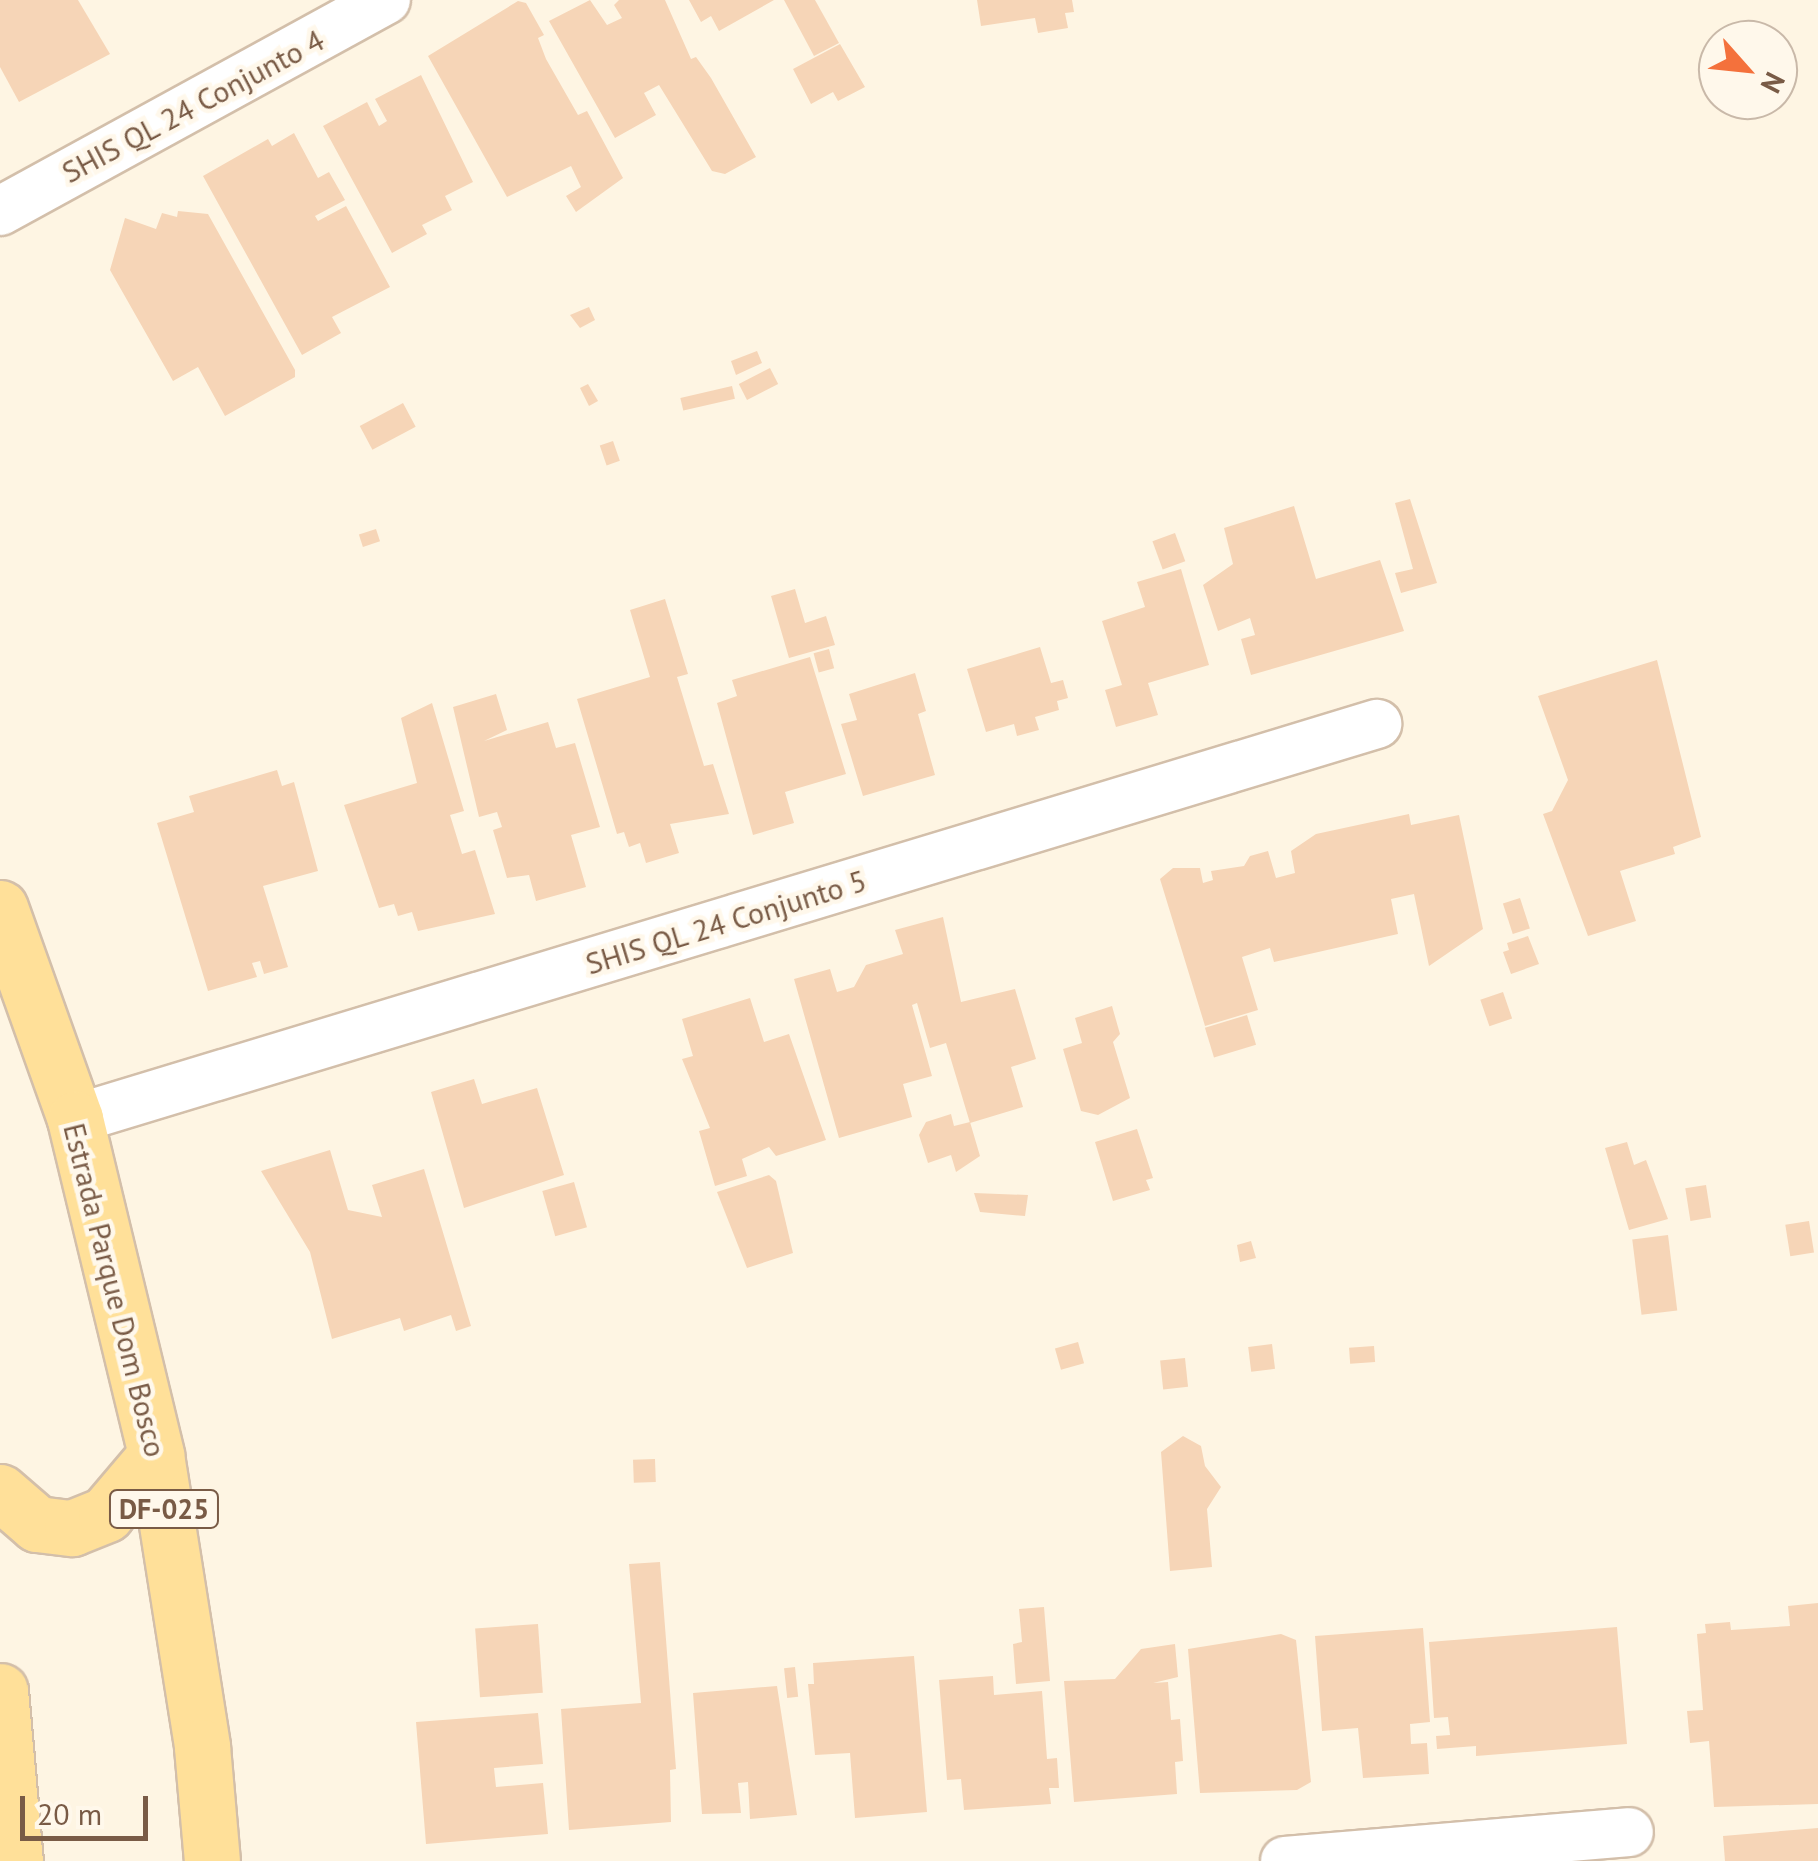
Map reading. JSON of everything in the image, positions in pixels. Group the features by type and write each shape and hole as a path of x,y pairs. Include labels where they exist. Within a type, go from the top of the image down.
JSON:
{"main road":[{"name":"Estrada Parque Dom Bosco","path":"0,908 74,1119 156,1455 202,1747 212,1861"},
{"path":"0,1492 36,1524 72,1528 106,1514 156,1455"},
{"path":"0,1691 15,1861"}],"street":[{"name":"SHIS QL 24 Conjunto 4","path":"0,210 386,0"},
{"name":"SHIS QL 24 Conjunto 5","path":"74,1119 1377,724"},
{"path":"1285,1861 1628,1832"}],"building":[{"path":"0,0 78,0 110,54 19,102 0,67"},
{"path":"590,0 607,25 622,18 614,5 619,0 665,0 691,59 696,57 711,78 756,157 725,174 712,171 659,85 644,93 656,115 615,138 549,21"},
{"path":"689,0 774,0 719,31 711,16 701,22"},
{"path":"784,0 815,0 839,43 814,56"},
{"path":"977,0 1072,0 1074,12 1065,13 1068,28 1038,33 1035,18 981,26"},
{"path":"518,1 526,3 544,35 538,38 546,59 578,115 587,111 623,178 576,212 566,196 581,187 571,166 507,197 428,56"},
{"path":"840,44 865,87 838,101 833,92 811,104 793,69"},
{"path":"421,75 473,182 445,196 452,210 422,225 427,234 392,253 323,126 367,102 379,126 387,121 375,99"},
{"path":"294,133 318,178 329,172 345,200 315,216 318,221 346,206 390,287 332,317 341,333 302,355 203,176 268,139 272,146"},
{"path":"178,211 208,214 295,370 295,377 225,416 198,367 173,381 110,270 125,218 156,229 162,213 177,217"},
{"path":"589,307 595,320 580,328 570,315"},
{"path":"757,351 762,363 736,375 731,361"},
{"path":"770,368 778,384 747,400 739,384"},
{"path":"588,384 598,401 589,406 580,388"},
{"path":"732,386 735,399 683,411 680,398"},
{"path":"403,403 416,427 372,450 360,426"},
{"path":"613,441 620,461 607,465 600,446"},
{"path":"1410,499 1437,583 1401,593 1395,573 1413,569 1395,503"},
{"path":"1294,506 1316,579 1380,560 1404,631 1251,675 1241,639 1255,635 1250,618 1218,631 1203,585 1233,564 1224,528"},
{"path":"376,529 380,541 363,547 359,535"},
{"path":"1175,533 1185,561 1163,569 1152,541"},
{"path":"1181,569 1209,665 1148,683 1158,715 1116,727 1105,690 1122,685 1102,621 1145,607 1137,582"},
{"path":"795,589 805,623 826,616 835,645 789,658 771,596"},
{"path":"665,599 688,674 677,677 704,766 713,764 729,814 670,824 679,853 646,863 640,843 629,847 624,832 617,834 577,699 650,677 630,610"},
{"path":"1040,647 1051,683 1063,680 1068,698 1057,701 1059,710 1035,717 1039,730 1017,736 1014,724 986,732 967,669"},
{"path":"829,649 834,668 819,672 814,653"},
{"path":"810,657 846,774 785,792 794,823 753,835 717,703 737,696 732,680"},
{"path":"1657,660 1701,837 1673,847 1675,854 1620,871 1636,921 1588,936 1543,814 1552,811 1568,780 1538,696"},
{"path":"915,673 926,711 918,714 935,775 863,796 841,724 857,720 849,694"},
{"path":"496,694 507,730 484,741 548,722 556,748 575,743 600,827 571,835 586,887 536,901 529,875 507,878 493,830 502,827 497,812 479,817 453,707"},
{"path":"432,703 464,811 450,815 462,854 475,850 495,914 418,931 412,912 398,916 394,904 379,908 344,805 417,783 401,718"},
{"path":"277,770 282,786 294,782 318,871 263,886 288,967 264,974 260,961 252,963 257,977 208,991 157,823 194,812 189,796"},
{"path":"1409,814 1411,825 1459,815 1483,929 1429,966 1414,894 1391,899 1398,934 1274,962 1270,948 1242,957 1258,1010 1205,1026 1160,879 1173,868 1200,868 1203,883 1213,880 1211,871 1244,866 1250,856 1268,851 1276,878 1295,873 1291,851 1316,834"},
{"path":"1520,898 1530,928 1513,934 1503,904"},
{"path":"943,917 961,1002 1015,989 1036,1059 1011,1067 1023,1107 970,1123 946,1043 930,1048 917,1003 912,1005 932,1076 903,1084 912,1117 839,1138 794,979 830,969 837,992 854,987 866,965 903,954 895,930"},
{"path":"1528,936 1539,964 1511,974 1503,952 1509,950 1507,943"},
{"path":"1503,992 1512,1018 1489,1026 1480,1000"},
{"path":"750,998 764,1042 789,1034 826,1140 776,1156 769,1147 742,1159 747,1176 715,1186 699,1131 710,1128 682,1059 693,1056 682,1019"},
{"path":"1112,1006 1120,1034 1113,1042 1130,1098 1098,1115 1081,1111 1063,1049 1082,1043 1075,1018"},
{"path":"1247,1015 1256,1045 1214,1058 1205,1028"},
{"path":"474,1079 482,1104 537,1088 564,1175 464,1208 431,1092"},
{"path":"951,1114 954,1126 970,1122 980,1156 956,1172 951,1155 928,1163 919,1135 926,1122"},
{"path":"1137,1129 1153,1178 1146,1180 1150,1190 1113,1201 1095,1142"},
{"path":"1627,1142 1634,1165 1646,1160 1668,1219 1629,1230 1605,1148"},
{"path":"330,1150 348,1210 382,1217 372,1185 424,1169 471,1326 456,1331 451,1315 404,1331 400,1318 332,1339 310,1252 261,1171"},
{"path":"769,1175 776,1181 793,1253 747,1268 717,1192"},
{"path":"574,1182 587,1227 555,1236 542,1191"},
{"path":"1706,1185 1711,1218 1690,1221 1685,1188"},
{"path":"974,1193 1028,1195 1025,1216 980,1212"},
{"path":"1809,1221 1814,1253 1790,1256 1785,1225"},
{"path":"1668,1235 1677,1310 1642,1315 1632,1239"},
{"path":"1251,1241 1256,1258 1240,1262 1237,1245"},
{"path":"1078,1342 1084,1363 1061,1370 1055,1349"},
{"path":"1272,1344 1275,1369 1251,1372 1248,1347"},
{"path":"1374,1346 1375,1362 1350,1364 1349,1348"},
{"path":"1185,1358 1188,1387 1163,1389 1160,1361"},
{"path":"1183,1436 1201,1446 1205,1466 1221,1487 1207,1509 1212,1567 1170,1571 1161,1452"},
{"path":"655,1459 656,1482 634,1483 633,1460"},
{"path":"660,1562 676,1769 670,1770 671,1822 569,1830 561,1709 641,1703 629,1564"},
{"path":"1818,1603 1818,1804 1714,1807 1709,1741 1690,1743 1687,1711 1703,1710 1697,1634 1706,1633 1705,1624 1730,1622 1731,1630 1790,1626 1788,1606"},
{"path":"1044,1607 1050,1681 1016,1684 1013,1644 1022,1642 1019,1609"},
{"path":"538,1624 543,1693 480,1697 475,1628"},
{"path":"1617,1627 1627,1744 1476,1756 1476,1746 1437,1749 1436,1736 1450,1735 1448,1717 1434,1718 1429,1642"},
{"path":"1423,1628 1430,1722 1410,1724 1411,1744 1427,1743 1429,1774 1363,1778 1358,1728 1322,1731 1315,1636"},
{"path":"1281,1634 1296,1640 1311,1782 1297,1790 1200,1793 1188,1649"},
{"path":"1175,1644 1178,1677 1153,1683 1168,1682 1171,1720 1180,1719 1183,1761 1175,1762 1177,1794 1074,1802 1064,1681 1115,1679 1141,1649"},
{"path":"914,1656 927,1812 855,1818 850,1753 815,1755 808,1684 814,1684 813,1663"},
{"path":"795,1667 798,1697 787,1698 784,1668"},
{"path":"993,1676 994,1695 1042,1691 1047,1759 1057,1758 1059,1788 1049,1788 1051,1804 964,1810 961,1779 947,1780 939,1680"},
{"path":"777,1686 797,1815 750,1819 748,1782 738,1783 741,1813 702,1814 693,1693"},
{"path":"538,1713 543,1764 494,1768 496,1787 543,1783 548,1834 426,1844 416,1722"},
{"path":"1818,1828 1818,1861 1725,1861 1723,1836"}]}
